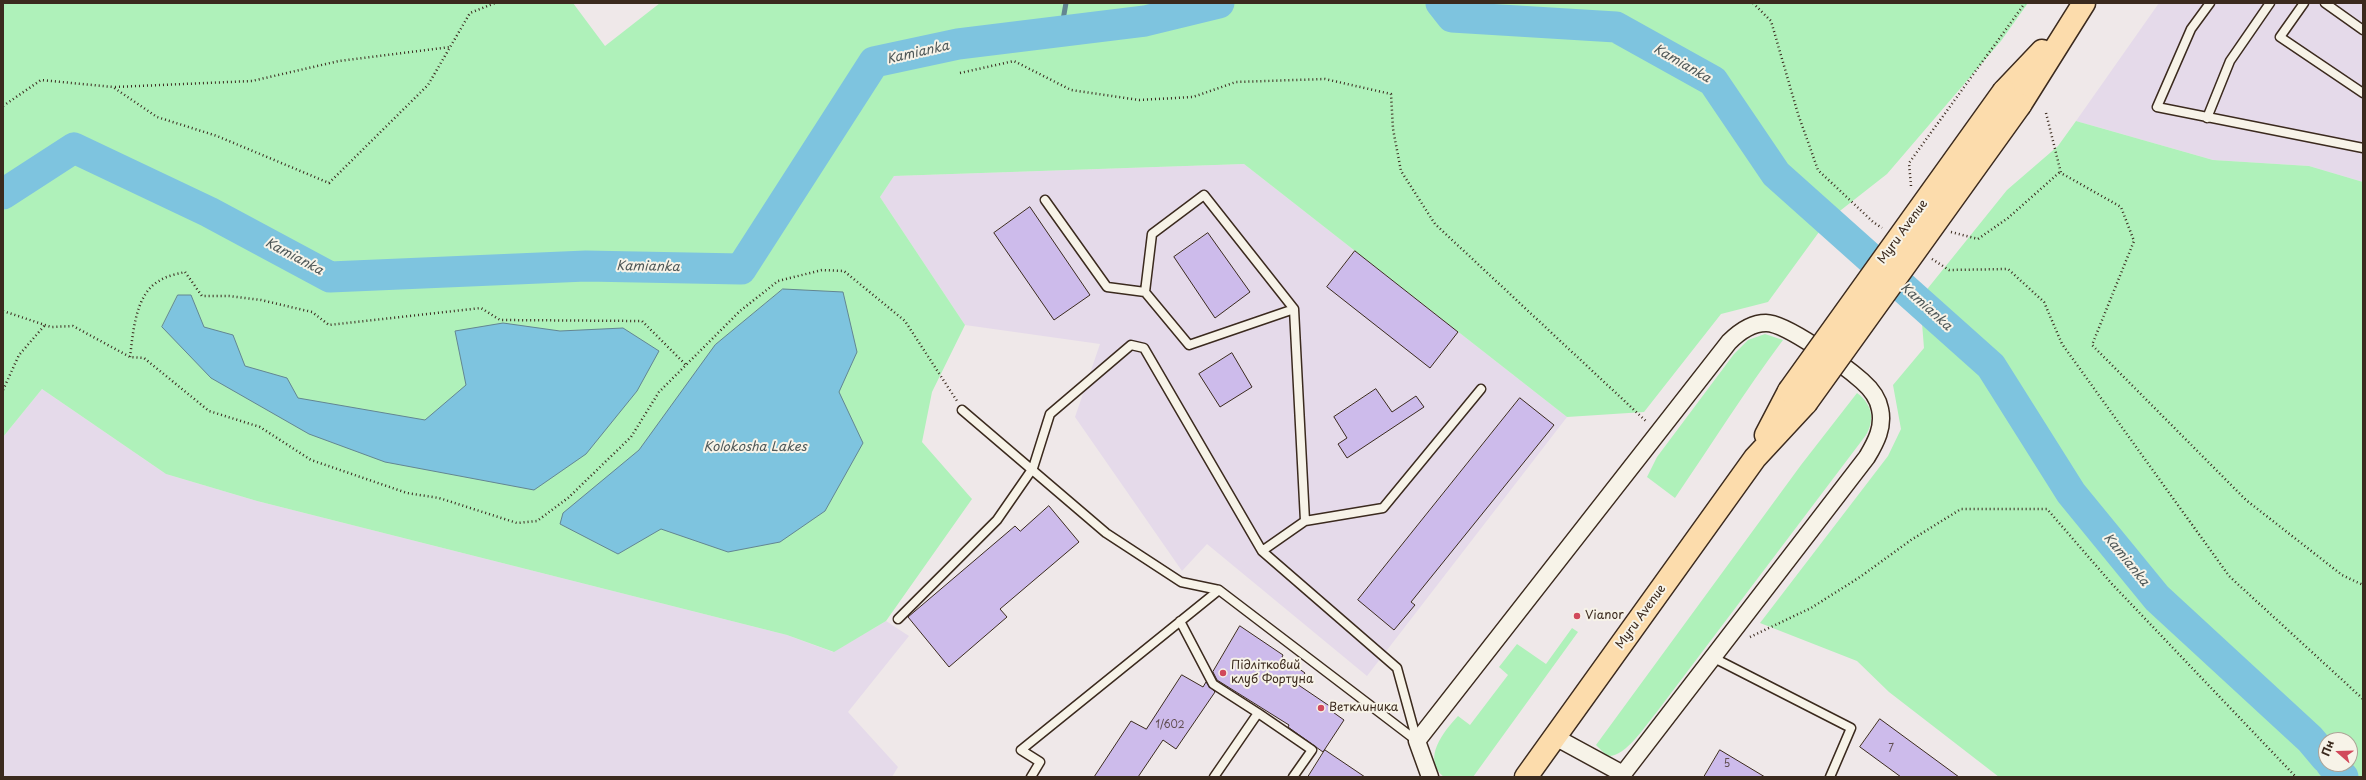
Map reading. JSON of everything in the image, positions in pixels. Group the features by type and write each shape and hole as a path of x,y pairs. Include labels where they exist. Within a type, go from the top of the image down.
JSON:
{"main road":[{"name":"Myru Avenue","path":"1755,458 1789,391 2078,12"},
{"name":"Myru Avenue","path":"1526,777 1755,458 1806,403 2012,98"}],"street":[{"path":"1430,777 1417,741 1729,342 1738,333 1766,322 1780,326 1796,334 1862,381 1875,396 1880,408 1882,424 1877,440 1867,457 1712,657 1617,773 1555,737"}],"lane":[{"path":"2210,3 2191,29 2157,107 2363,148"},
{"path":"2208,118 2230,60 2270,3"},
{"path":"2304,3 2280,37 2363,93"},
{"path":"2326,3 2363,30"},
{"path":"1145,292 1152,234 1204,195 1294,309 1306,521"},
{"path":"1045,200 1107,287 1145,292 1189,345 1294,309"},
{"path":"898,619 997,520 1033,468 1050,414 1131,345 1144,348 1262,551 1397,668 1417,741"},
{"path":"1262,551 1306,521 1383,508 1481,389"},
{"path":"962,410 1033,468 1106,533 1181,582 1219,590 1417,741"},
{"path":"1031,777 1040,762 1021,750 1219,590"},
{"path":"1180,621 1213,684 1312,750 1293,777"},
{"path":"1712,657 1851,728 1830,777"},
{"path":"1214,777 1258,713"}],"path":[{"path":"114,87 157,117 217,136 329,183 428,85 470,14 495,3"},
{"path":"1753,3 1771,21 1798,114 1818,170 1872,222 1885,230"},
{"path":"1970,78 2025,3"},
{"path":"3,106 41,80 114,87 252,81 339,61 451,47"},
{"path":"960,73 1014,61 1071,90 1139,100 1193,96 1236,82 1325,79 1391,94 1393,129 1401,171 1435,224 1659,433"},
{"path":"2046,113 2061,173 2121,207 2134,241 2092,345 2246,500 2342,575 2363,585"},
{"path":"1930,258 1949,270 2008,269 2044,302 2062,344 2229,576 2363,699"},
{"path":"3,311 45,325 73,326 130,357 144,358 210,411 260,426 311,460 407,493 439,498 517,523 537,521 568,498 631,437 659,392 740,311 778,281 822,270 844,271 905,321 962,410"},
{"path":"130,357 134,326 144,297 158,281 185,272 202,296 229,296 268,302 312,312 329,325 481,308 500,320 642,321 686,365"},
{"path":"3,390 19,355 45,325"},
{"path":"1744,641 1811,608 1860,577 1911,540 1961,509 2047,509 2112,584 2296,777"}],"shaded area":[{"path":"2159,3 2363,3 2363,182 2309,166 2213,160 2076,121"},
{"path":"1244,164 1567,417 1367,676 1207,544 1182,571 1075,417 1100,344 965,325 880,197 894,176"},
{"path":"42,389 166,474 257,501 787,635 833,652 886,621 909,636 848,712 898,767 892,777 3,777 3,437"}],"green space":[{"path":"3,3 573,3 605,46 660,3 2028,3 2001,41 1887,174 1827,221 1768,302 1721,314 1644,412 1567,417 1244,164 894,176 880,197 965,325 932,392 922,442 972,499 886,621 834,652 787,635 257,501 166,474 42,389 3,437"},
{"path":"2076,121 2213,160 2309,166 2363,182 2363,777 1999,777 1889,692 1857,661 1760,623 1888,456 1901,429 1893,385 1924,348 1920,298 2007,190 2058,146"},
{"path":"1765,334 1783,340 1675,498 1647,477 1657,457 1734,354 1748,340"},
{"path":"1857,393 1869,407 1871,418 1866,435 1640,733 1628,747 1621,752 1607,756 1596,745 1801,465"},
{"path":"1572,628 1578,632 1473,777 1444,777 1437,770 1435,762 1437,745 1441,737 1458,716 1470,725 1508,675 1499,667 1517,644 1546,664"}],"water":[{"name":"Kolokosha Lakes","path":"783,289 843,292 857,352 839,392 863,443 825,511 780,542 728,552 661,529 618,554 560,524 563,513 639,450 715,345"},
{"path":"178,295 191,295 204,327 233,335 245,366 287,378 298,398 425,420 466,385 455,331 503,323 560,331 623,328 659,351 637,391 586,454 534,490 385,462 309,434 211,378 162,327"}],"building":[{"path":"1030,207 1090,295 1054,320 994,233"},
{"path":"1208,233 1250,292 1215,318 1174,257"},
{"path":"1355,251 1458,332 1430,368 1327,287"},
{"path":"1232,353 1252,387 1220,407 1199,374"},
{"path":"1376,389 1392,412 1416,396 1424,407 1347,458 1338,444 1347,438 1334,417"},
{"path":"1520,398 1554,425 1411,602 1415,605 1394,630 1358,600"},
{"path":"1049,506 1079,542 1000,609 1007,617 949,667 908,617 1015,526 1020,531"},
{"path":"1240,626 1283,655 1282,657 1305,673 1297,684 1331,707 1330,710 1344,720 1323,752 1288,727 1289,725 1217,680 1213,672"},
{"path":"1182,675 1203,687 1206,682 1215,692 1176,749 1163,740 1138,777 1094,777 1131,721 1146,729"},
{"path":"1880,719 1959,777 1901,777 1860,747"},
{"path":"1325,750 1365,777 1308,777"},
{"path":"1720,750 1765,777 1704,777"}],"waterway":[{"path":"1061,31 1066,3"},
{"name":"Kamianka","path":"3,194 74,148 209,212 330,277 586,266 741,269 874,62 958,44 1145,21 1219,3"},
{"name":"Kamianka","path":"1441,3 1452,17 1616,27 1713,81 1776,174 1991,366 2071,493 2157,598 2310,739 2318,748"},
{"name":"Kamianka","path":"2338,772 2343,777"}],"place":[{"name":"Vianor","path":"1577,616"},
{"name":"Підлітковий клуб Фортуна","path":"1223,673"},
{"name":"Ветклиника","path":"1321,708"}]}
